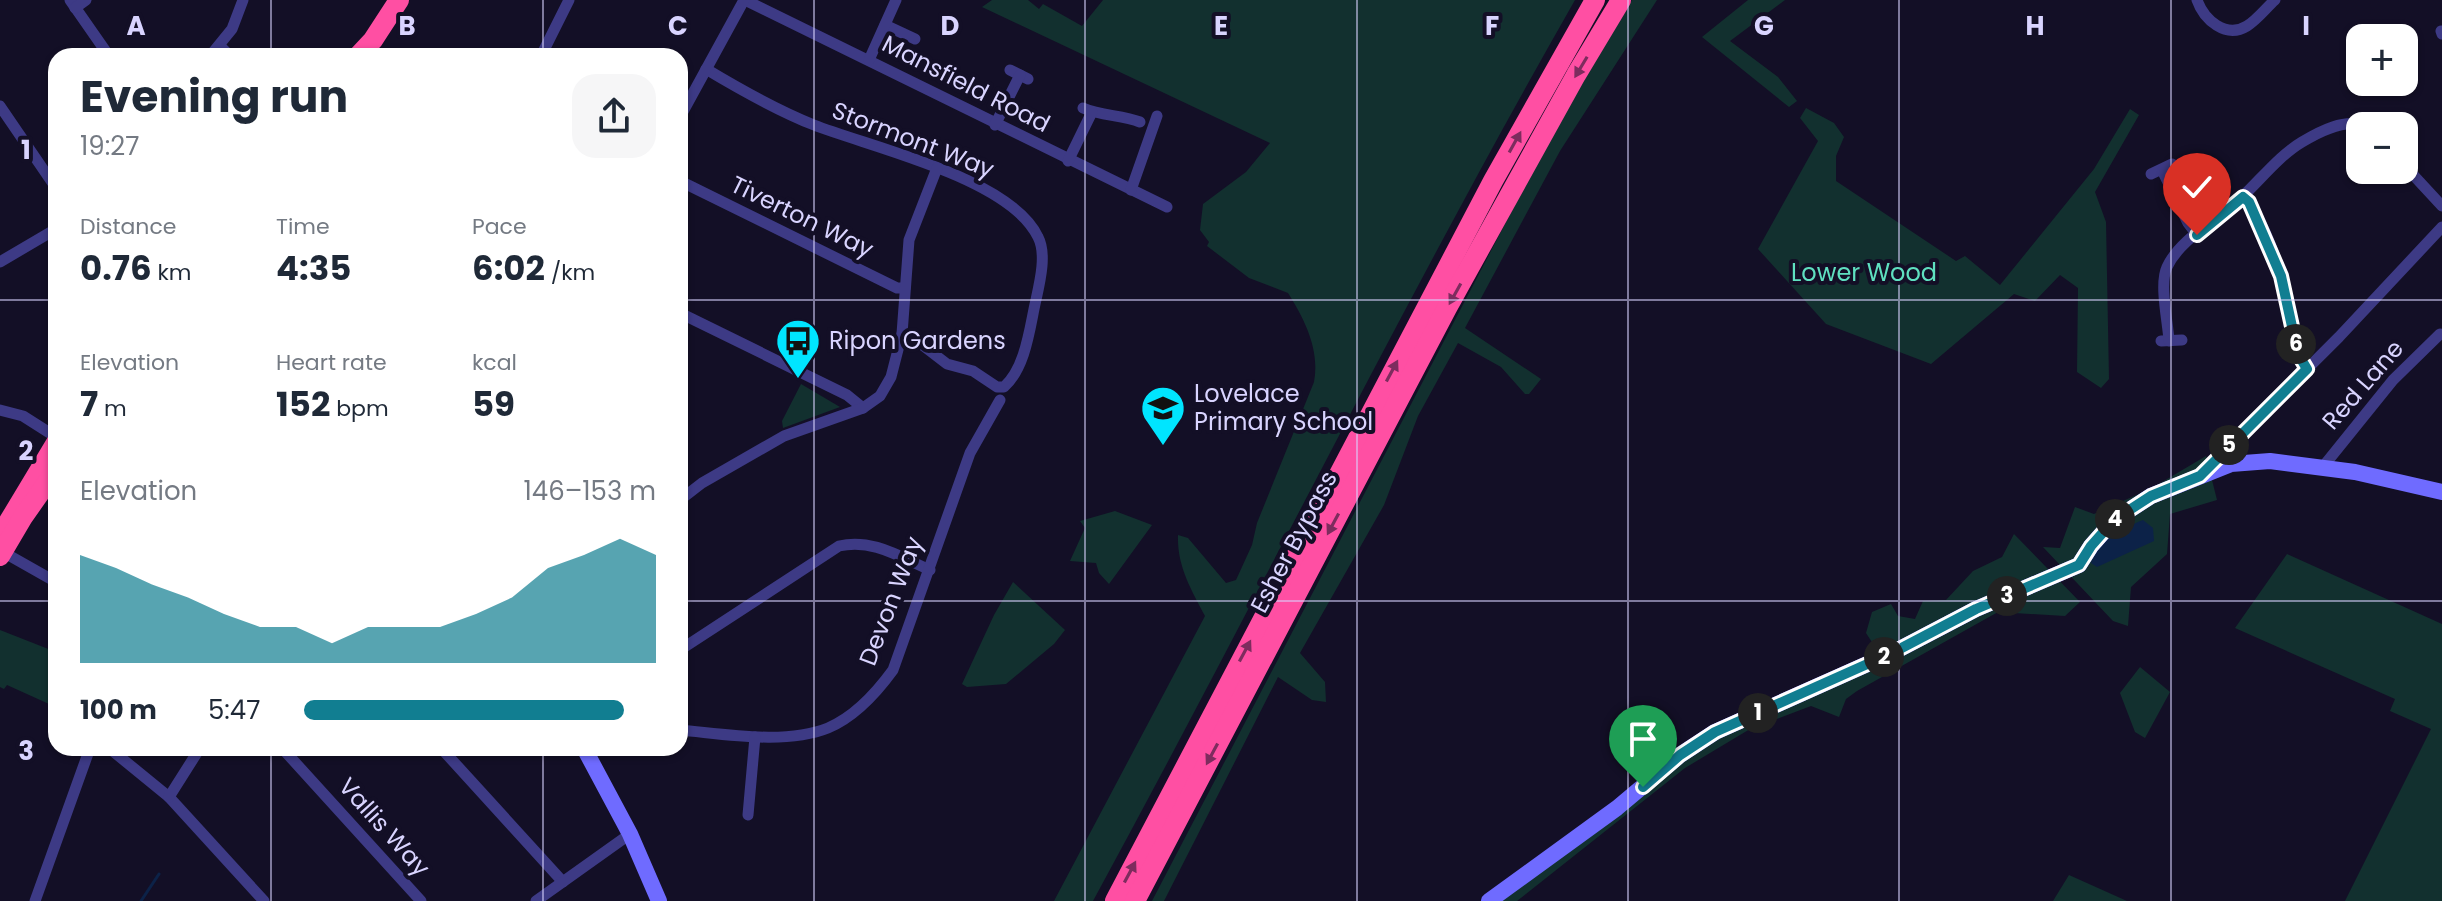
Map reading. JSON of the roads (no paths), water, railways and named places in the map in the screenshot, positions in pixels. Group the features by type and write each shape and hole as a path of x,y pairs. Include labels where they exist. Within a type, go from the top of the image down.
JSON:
{"highway":[{"path":"366,48 399,0"},
{"path":"380,48 410,0"},
{"name":"Esher Bypass","path":"1115,901 1493,181 1595,0"},
{"name":"Esher Bypass","path":"1135,901 1447,308 1621,0"},
{"path":"1,548 6,514 48,454"},
{"path":"1,548 48,481"}],"street":[{"path":"86,0 73,4 103,48"},
{"path":"220,46 232,29 243,0"},
{"path":"545,48 569,0"},
{"path":"688,102 745,0"},
{"name":"Mansfield Road","path":"745,0 1167,207"},
{"path":"869,60 896,0"},
{"path":"2197,0 2212,23 2238,31 2250,25 2275,0"},
{"path":"885,25 915,39"},
{"name":"Stormont Way","path":"706,69 763,102 804,121 976,185 1008,203 1038,237 1042,248 1030,330 1011,379 1004,387 997,387 973,371 947,364 908,334 902,334"},
{"path":"995,125 1019,75"},
{"path":"0,106 4,123 48,178"},
{"path":"1068,161 1088,110 1140,122"},
{"path":"1131,190 1156,135 1157,116"},
{"path":"2171,341 2164,277 2174,256 2300,143 2346,123"},
{"path":"688,494 784,436 863,408 880,396 891,377 902,334 909,240 937,168"},
{"path":"2162,169 2197,235"},
{"path":"2418,180 2442,206"},
{"name":"Tiverton Way","path":"688,185 897,288 905,288"},
{"path":"2243,197 2254,209 2281,276 2298,354 2307,369"},
{"path":"2228,457 2442,227"},
{"path":"0,262 48,234"},
{"path":"688,317 847,395 863,408"},
{"name":"Red Lane","path":"2322,468 2393,380 2440,334"},
{"name":"Devon Way","path":"688,731 755,737 802,735 844,719 882,685 893,670 970,453 1000,400"},
{"path":"0,410 23,416 48,432"},
{"name":"Red Lane","path":"1489,901 1617,808 1680,755 1715,732 1882,658 1976,609 2079,565 2114,520 2151,496 2200,476 2228,457 2376,476 2442,492"},
{"path":"688,645 839,546 868,543 930,570"},
{"path":"1,548 48,577"},
{"path":"748,815 755,737"},
{"path":"35,901 87,756"},
{"path":"119,756 169,797 264,901"},
{"path":"169,797 195,756"},
{"name":"Vallis Way","path":"289,756 421,901"},
{"path":"448,756 563,882"},
{"path":"588,756 630,834 659,901"},
{"path":"536,901 630,834"}],"water":[{"path":"2143,520 2153,528 2154,541 2097,567 2091,563 2100,547 2112,536"}],"waterway":[{"path":"141,901 159,874"}],"place":[{"name":"Ripon Gardens","path":"798,380"},
{"name":"Lovelace Primary School","path":"1163,447"}],"park label":[{"name":"Lower Wood","path":"1864,273"}]}
